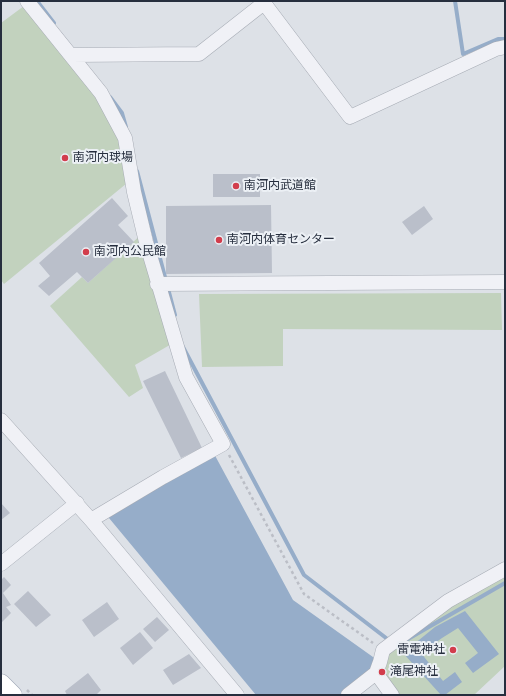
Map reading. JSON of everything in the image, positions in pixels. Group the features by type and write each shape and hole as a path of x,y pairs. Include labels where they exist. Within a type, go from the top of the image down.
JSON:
{"main road":[{"path":"1,683 13,695"}],"street":[{"path":"27,1 101,93 125,138 136,198 157,284 186,377 223,444 163,477 91,520"},
{"path":"71,55 199,54 262,2 350,117 496,49 505,47"},
{"path":"157,284 505,282"},
{"path":"1,420 77,503 237,695"},
{"path":"1,564 77,503"},
{"path":"348,695 376,672 383,650 448,601 505,569"},
{"path":"376,672 392,695"}],"path":[{"path":"223,444 304,594 383,650"}],"green space":[{"name":"南河内球場","path":"28,3 125,138 132,179 4,284 1,280 1,23"},
{"path":"143,233 175,342 135,365 143,388 129,397 50,306 82,277 88,283"},
{"path":"501,293 502,330 283,329 283,366 202,367 199,294"},
{"path":"505,569 505,666 474,695 392,695 376,673 383,650"}],"water":[{"path":"212,450 293,600 380,662 350,695 256,695 104,512"},
{"path":"465,611 499,654 473,673 465,663 478,653 458,628 442,638 421,653 443,681 455,672 462,682 445,695 441,695 403,653 435,627"}],"building":[{"name":"南河内武道館","path":"213,174 260,174 260,197 213,197"},
{"name":"南河内公民館","path":"112,198 128,216 118,225 134,242 88,283 77,272 49,296 38,286 50,276 39,263"},
{"name":"南河内体育センター","path":"271,205 272,273 166,274 166,206"},
{"path":"424,206 433,219 412,235 402,222"},
{"path":"165,371 202,448 181,458 143,381"},
{"path":"1,503 10,513 1,520"},
{"path":"4,577 11,585 3,593 11,605 6,607 11,613 1,623 1,580"},
{"path":"28,591 51,615 36,627 14,604"},
{"path":"107,602 119,619 94,637 82,620"},
{"path":"157,617 169,630 155,642 143,629"},
{"path":"140,632 153,648 133,665 120,648"},
{"path":"189,654 201,668 173,685 163,670"},
{"path":"88,673 101,690 96,695 67,695 65,691"}],"waterway":[{"path":"37,1 54,23"},
{"path":"455,1 463,54 498,39 505,39"},
{"path":"110,97 122,113 126,127"},
{"path":"137,171 175,315"},
{"path":"183,347 304,575 390,641"},
{"path":"408,639 505,583"}],"place":[{"name":"南河内球場","path":"65,158"},
{"name":"南河内武道館","path":"236,186"},
{"name":"南河内体育センター","path":"219,240"},
{"name":"南河内公民館","path":"86,252"},
{"name":"雷電神社","path":"453,650"},
{"name":"滝尾神社","path":"382,672"}]}
